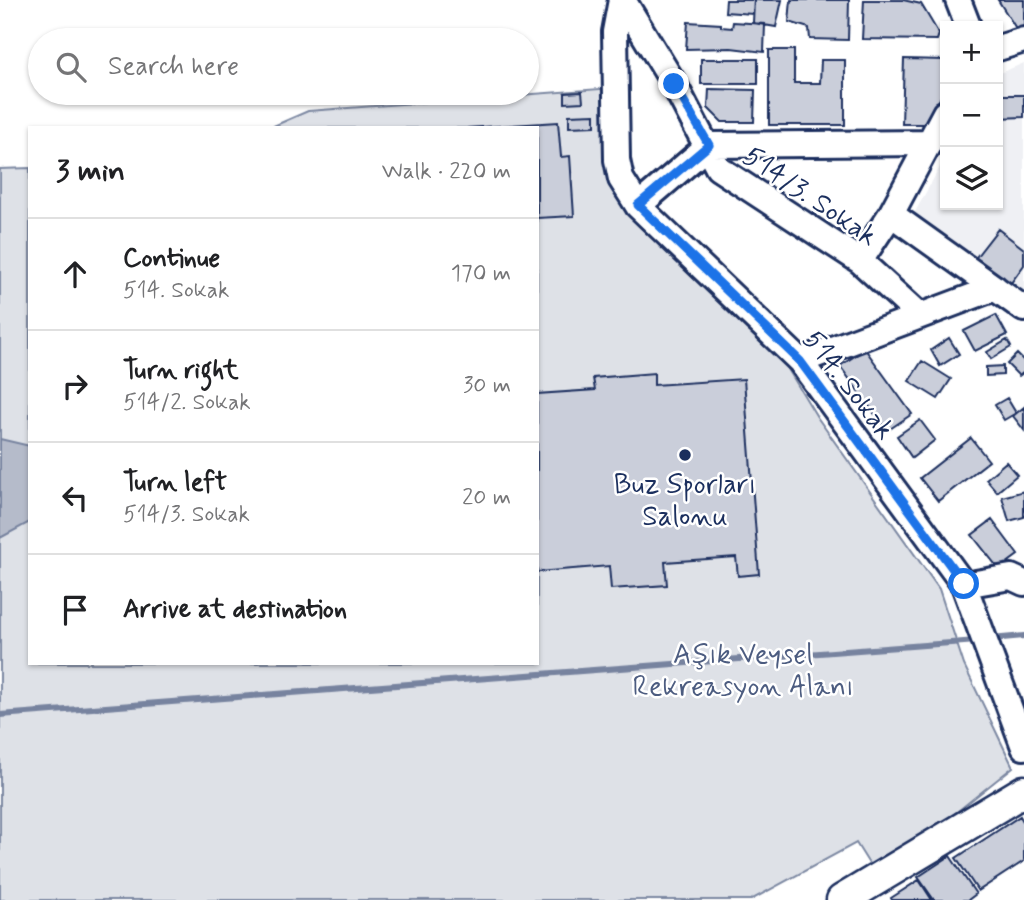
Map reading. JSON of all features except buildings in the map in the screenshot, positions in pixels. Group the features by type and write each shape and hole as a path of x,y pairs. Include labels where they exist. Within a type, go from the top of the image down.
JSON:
{"main road":[{"path":"842,900 1024,791"}],"street":[{"name":"514/3. Sokak","path":"622,0 709,145 718,168 860,261 920,316"},
{"name":"514. Sokak","path":"622,0 615,32 617,160 621,179 638,205 800,361 964,584 1024,747"},
{"path":"958,0 966,21"},
{"path":"1003,46 1024,40"},
{"path":"860,261 891,214 940,122"},
{"path":"638,205 709,145 929,143"},
{"name":"514/3. Sokak","path":"891,214 1024,309"},
{"path":"800,361 995,288"},
{"path":"964,584 1019,575"}],"shaded area":[{"path":"1024,63 1024,302 910,221 940,167 940,210 1003,210 1003,72"}],"green space":[{"name":"Aşık Veysel Rekreasyon Alanı","path":"613,88 607,162 774,346 817,417 939,589 964,665 1013,767 939,826 871,867 856,843 751,900 0,900 0,169 28,168 28,665 539,665 539,126 274,126 308,111 388,105 539,105 539,94"}],"water":[{"path":"0,439 28,446 28,523 0,538"}],"waterway":[{"path":"991,639 1024,636"},
{"path":"0,715 977,641"}],"place":[{"name":"Buz Sporları Salonu","path":"685,455"}],"route":[{"path":"674,84 709,145 638,205 800,361 964,584"}]}
